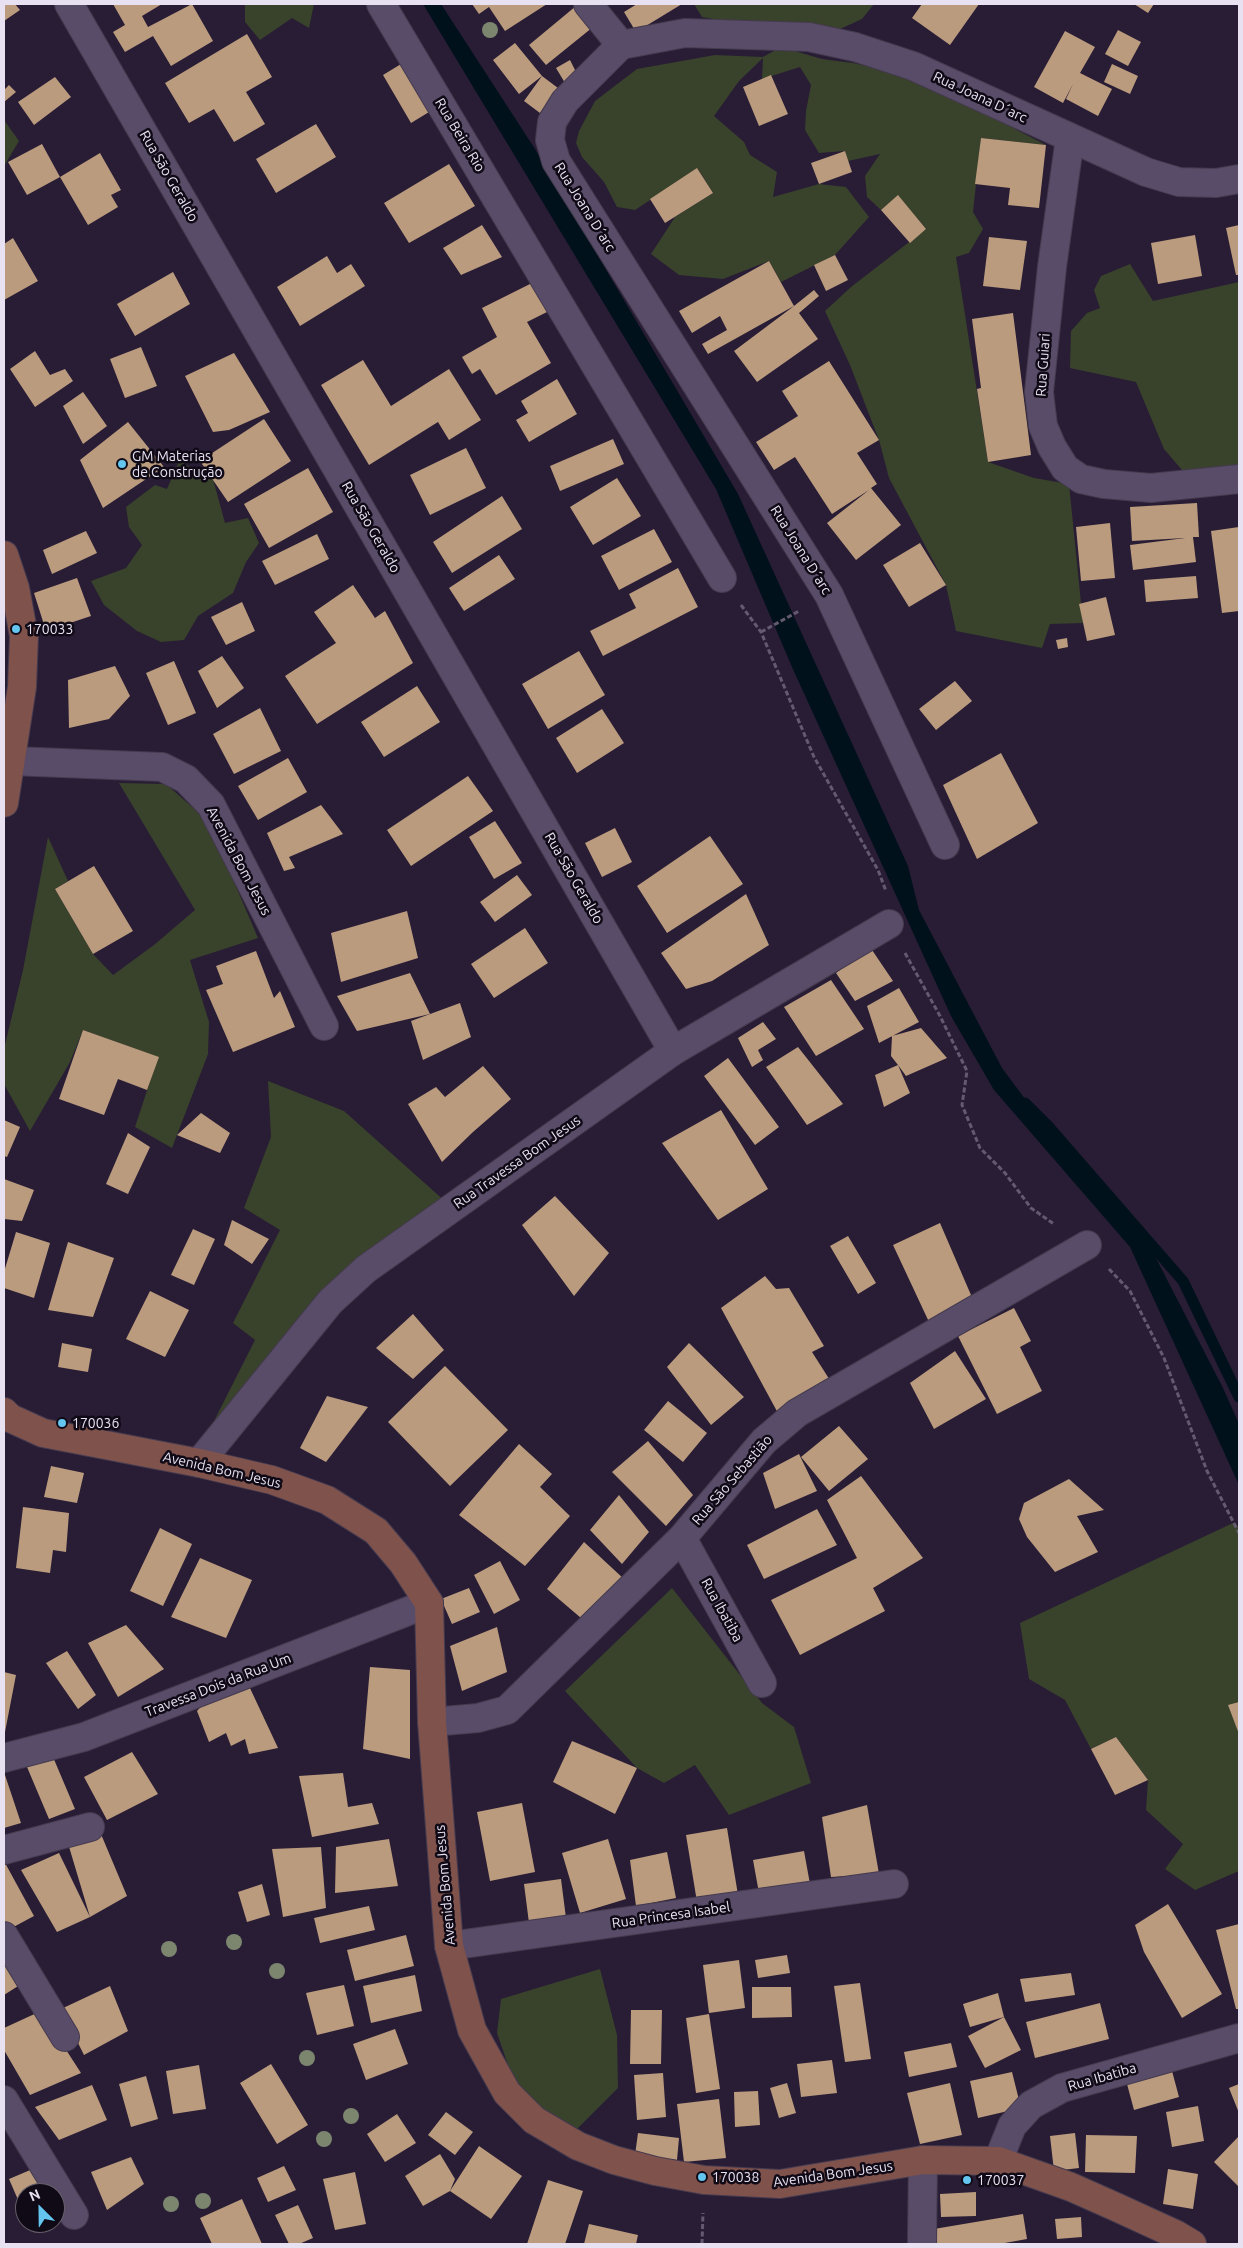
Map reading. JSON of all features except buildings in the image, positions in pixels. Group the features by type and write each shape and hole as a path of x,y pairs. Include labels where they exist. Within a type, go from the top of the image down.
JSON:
{"main road":[{"path":"4,555 15,588 24,636 22,687 4,803"},
{"name":"Avenida Bom Jesus","path":"4,1412 10,1418 44,1433 199,1463 272,1480 327,1500 376,1531 403,1563 429,1603 432,1722 449,1946 472,2030 507,2093 534,2120 578,2146 614,2160 654,2171 704,2180 780,2184 923,2160 998,2161 1116,2206 1192,2244"}],"street":[{"name":"Rua São Geraldo","path":"69,4 673,1051"},
{"name":"Rua Beira Rio","path":"381,4 539,267 722,578"},
{"path":"588,4 621,45"},
{"name":"Rua Joana D´arc","path":"944,845 829,595 556,161 550,140 552,122 565,101 621,45 685,33 809,37 855,47 913,66 1146,172 1179,182 1227,181"},
{"name":"Rua Guiari","path":"1070,138 1052,267 1039,392 1043,426 1052,447 1065,468 1081,479 1104,484 1151,488 1239,479"},
{"name":"Avenida Bom Jesus","path":"12,761 162,767 186,779 211,806 324,1026"},
{"name":"Rua Travessa Bom Jesus","path":"199,1463 330,1302 366,1269 673,1051 889,924"},
{"name":"Rua São Sebastião","path":"432,1722 478,1718 507,1710 682,1538 764,1441 797,1413 1087,1245"},
{"name":"Rua Ibatiba","path":"682,1538 762,1682"},
{"name":"Travessa Dois da Rua Um","path":"4,1758 84,1737 429,1603"},
{"path":"4,1850 90,1827"},
{"name":"Rua Princesa Isabel","path":"449,1946 894,1884"},
{"path":"4,1936 65,2037"},
{"name":"Rua Ibatiba","path":"998,2161 1012,2126 1032,2105 1062,2088 1239,2038"},
{"path":"4,2100 74,2215"},
{"path":"922,2244 923,2160"}],"path":[{"path":"722,578 760,632 814,757 878,870 887,893 889,924 940,1016 967,1071 962,1105 980,1148 1005,1173 1031,1208 1087,1245 1130,1291 1164,1358 1208,1471 1239,1533"},
{"path":"760,632 829,595"}],"green space":[{"path":"245,4 314,4 309,28 292,18 260,40 245,22"},
{"path":"694,4 874,4 862,19 840,29 730,22 702,17"},
{"path":"781,47 822,59 853,63 908,75 923,86 959,100 1046,145 981,138 973,212 983,229 969,253 956,257 988,462 1034,478 1069,484 1083,623 1050,624 1042,648 956,631 946,585 889,478 879,440 850,365 825,311 851,287 926,229 898,196 881,210 867,197 865,176 880,154 848,161 845,151 819,153 805,130 806,111 811,85 800,67 762,79 763,58 739,81 714,116 744,142 750,155 777,172 773,197 819,184 846,187 869,217 835,255 781,282 769,261 723,279 679,275 651,254 675,217 713,193 698,169 635,210 617,207 604,182 582,157 576,143 579,131 595,101 637,69 715,55 763,57"},
{"path":"4,120 19,141 4,166"},
{"path":"1130,264 1153,301 1239,282 1239,485 1193,483 1164,449 1136,382 1070,368 1071,331 1087,313 1100,308 1094,290 1101,276"},
{"path":"179,461 213,479 225,523 248,518 259,543 246,562 233,593 198,616 184,640 161,642 137,631 104,605 91,581 126,568 142,545 129,527 126,507 155,485 167,489"},
{"path":"119,783 166,784 208,821 258,938 190,960 209,1022 208,1054 172,1148 135,1127 158,1057 83,1030 70,1062 30,1131 4,1084 4,1049 23,970 48,837 68,881 55,889 93,954 113,975 154,945 195,910"},
{"path":"268,1081 344,1111 447,1203 209,1431 255,1340 233,1323 280,1230 244,1208 271,1137"},
{"path":"1233,1523 1239,1527 1239,1871 1195,1890 1165,1869 1183,1844 1146,1810 1148,1780 1116,1737 1091,1749 1065,1700 1029,1679 1020,1623"},
{"path":"672,1588 762,1703 794,1727 811,1783 729,1815 695,1765 664,1783 637,1768 565,1691"},
{"path":"600,1969 617,2035 618,2088 568,2138 530,2112 508,2065 497,2033 501,1999"}],"water":[{"path":"423,4 441,4 535,149 738,494 908,866 919,910 1002,1068 1054,1138 1143,1233 1223,1388 1239,1424 1239,1485 1130,1247 994,1090 951,1016 792,667 716,489"}],"waterway":[{"path":"1025,1103 1050,1128 1183,1281 1239,1397"}],"place":[{"name":"GM Materias de Construção","path":"122,464"},
{"name":"170033","path":"16,629"},
{"name":"170036","path":"62,1423"},
{"name":"170038","path":"702,2177"},
{"name":"170037","path":"967,2180"}]}
